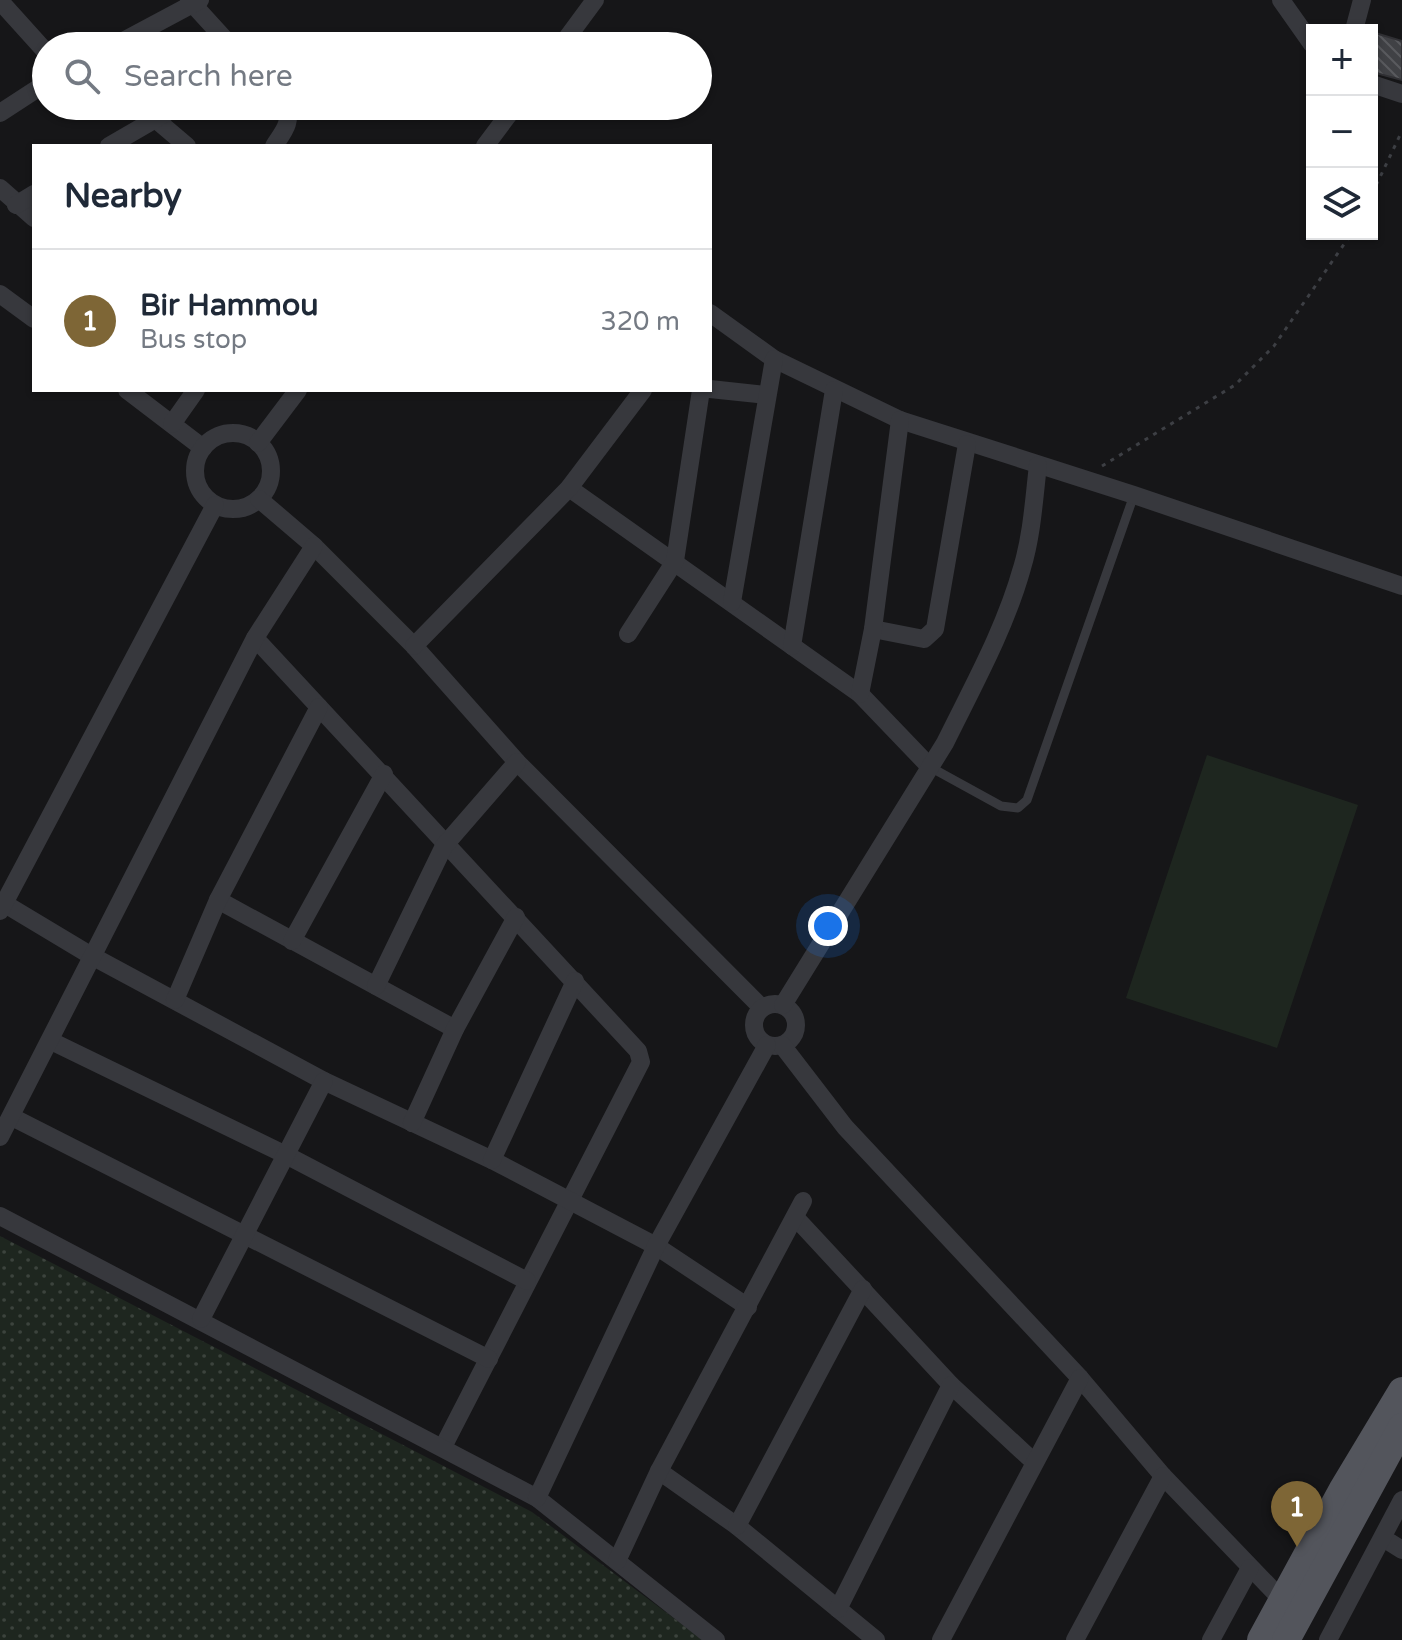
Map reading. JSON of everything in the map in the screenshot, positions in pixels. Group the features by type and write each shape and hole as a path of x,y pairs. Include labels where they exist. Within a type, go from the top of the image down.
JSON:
{"main road":[{"path":"1289,1619 1402,1391"},
{"path":"1261,1640 1289,1619 1402,1427"}],"street":[{"path":"571,32 595,0"},
{"path":"1281,0 1306,35"},
{"path":"1356,24 1362,0"},
{"path":"2,1 32,36"},
{"path":"139,32 194,1 219,32"},
{"path":"1378,86 1402,94"},
{"path":"0,113 32,92"},
{"path":"112,144 151,120"},
{"path":"156,120 185,144"},
{"path":"275,144 288,120"},
{"path":"486,144 504,120"},
{"path":"0,188 32,217"},
{"path":"16,205 32,195"},
{"path":"0,294 32,318"},
{"path":"712,314 774,359 900,420 1402,586"},
{"path":"732,602 774,359"},
{"path":"712,389 767,395"},
{"path":"792,646 834,390"},
{"path":"130,392 203,448"},
{"path":"172,424 195,392"},
{"path":"258,443 296,392"},
{"path":"414,646 569,488 641,392"},
{"path":"628,634 675,561 701,392"},
{"path":"860,694 873,629 900,420"},
{"path":"236,433 258,443 266,452 271,477 259,499 238,509 215,505 206,499 195,479 197,457 203,448 212,439 236,433"},
{"path":"873,629 924,639 935,629 967,444"},
{"path":"783,1005 930,767 966,700 1009,605 1029,540 1038,465"},
{"path":"569,488 860,694 930,767"},
{"path":"259,499 314,546 414,646 517,762 762,1008"},
{"path":"215,505 1,905 324,1081 492,1160 656,1246 748,1307"},
{"path":"0,1137 51,1041 90,955 255,638 314,546"},
{"path":"255,638 384,774 444,846 575,981 638,1051 641,1062 443,1447"},
{"path":"175,1000 218,900 319,707"},
{"path":"376,986 444,846 517,762"},
{"path":"292,941 384,774"},
{"path":"218,900 455,1029"},
{"path":"412,1123 455,1029 516,917"},
{"path":"492,1160 575,981"},
{"path":"762,1008 783,1005"},
{"path":"537,1498 656,1246 775,1045 793,1036 796,1022 783,1005"},
{"path":"762,1008 754,1028 775,1045 845,1127 1080,1378 1163,1476 1250,1568 1289,1619"},
{"path":"51,1041 286,1155 527,1281"},
{"path":"201,1319 324,1081"},
{"path":"12,1117 489,1359"},
{"path":"617,1561 659,1471 799,1209 863,1289 951,1385 1034,1462"},
{"path":"0,1216 537,1498 716,1640"},
{"path":"737,1526 863,1289"},
{"path":"941,1640 1080,1378"},
{"path":"838,1609 951,1385"},
{"path":"659,1471 737,1526 876,1640"},
{"path":"1075,1640 1163,1476"},
{"path":"1328,1640 1402,1500"},
{"path":"1383,1538 1402,1550"},
{"path":"1211,1640 1250,1568"}],"lane":[{"path":"930,767 1001,806 1018,808 1027,800 1134,495"}],"path":[{"path":"1378,181 1402,131"},
{"path":"1082,479 1235,385 1274,346 1347,240"}],"shaded area":[{"path":"1207,755 1358,805 1277,1048 1126,998"},
{"path":"0,1236 532,1512 703,1640 0,1640"}],"building":[{"path":"1378,34 1402,41 1402,80 1378,74"}],"place":[{"name":"Bir Hammou","path":"1297,1547"}]}
